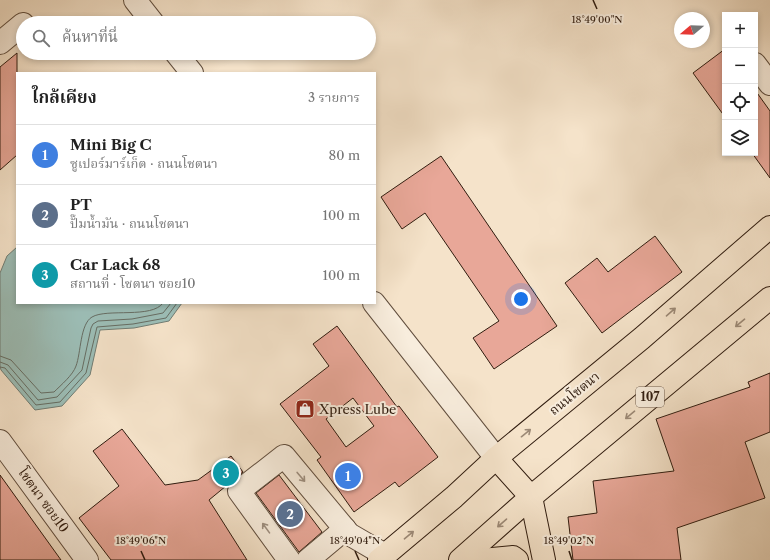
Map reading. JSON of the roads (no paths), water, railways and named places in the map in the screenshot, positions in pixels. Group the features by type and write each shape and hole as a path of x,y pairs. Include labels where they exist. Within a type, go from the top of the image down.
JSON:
{"main road":[{"name":"ถนนโชตนา","path":"382,557 496,458 642,338 770,227"},
{"name":"107","path":"460,560 531,497 770,298"},
{"path":"496,458 531,497 544,560"},
{"path":"482,560 512,557 517,560"}],"street":[{"path":"134,0 147,16"},
{"path":"0,43 16,30"},
{"path":"182,60 191,72"},
{"path":"758,68 770,84"},
{"path":"375,304 496,458"},
{"name":"โชตนา ซอย10","path":"0,441 87,560"},
{"path":"289,560 239,491 284,456 349,534 382,557"},
{"path":"308,560 345,529"}],"water":[{"path":"16,248 16,304 181,304 169,321 134,328 100,330 90,375 62,406 35,410 1,370 0,366 0,273 7,256"}],"place":[{"name":"Xpress Lube","path":"305,409"},
{"name":"Car Lack 68","path":"226,473"},
{"name":"Mini Big C","path":"348,476"},
{"name":"PT","path":"290,514"}]}
